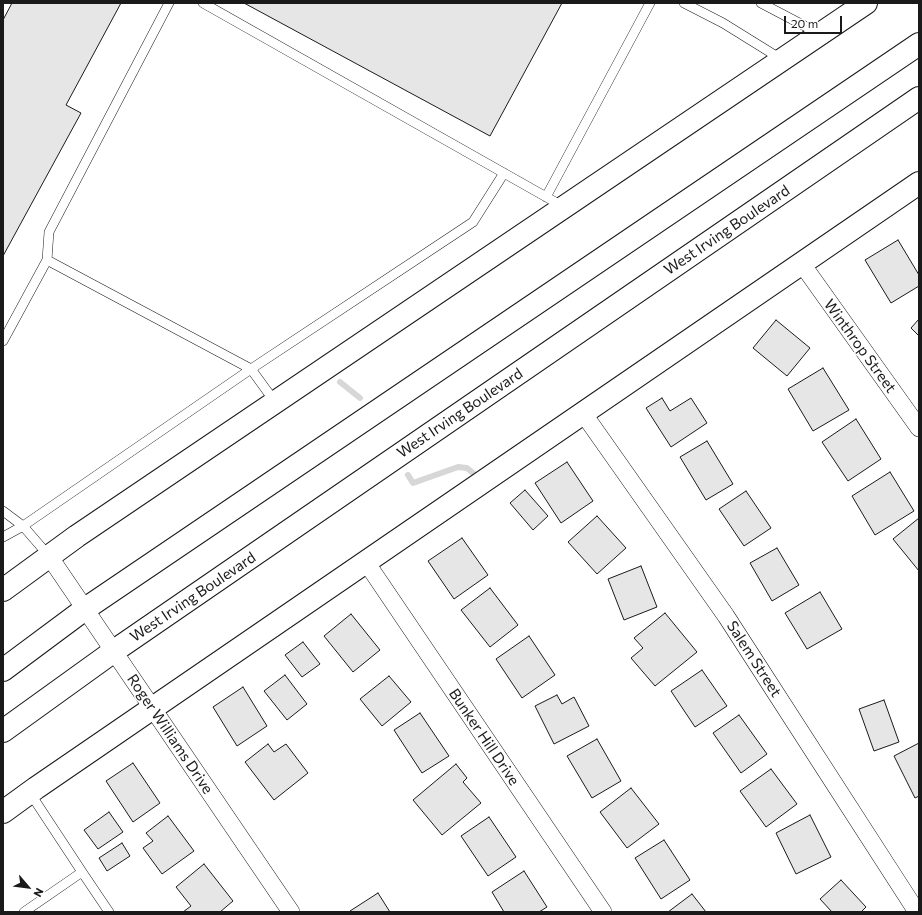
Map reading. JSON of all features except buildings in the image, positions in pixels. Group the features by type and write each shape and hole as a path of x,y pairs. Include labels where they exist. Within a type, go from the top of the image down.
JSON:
{"main road":[{"path":"3,590 49,556 275,402 555,202 782,60 866,3"},
{"path":"3,670 85,609 919,44"},
{"name":"West Irving Boulevard","path":"3,730 114,651 919,98"},
{"path":"3,812 919,183"}],"street":[{"name":"Winthrop Street","path":"802,264 919,428"},
{"name":"Salem Street","path":"583,413 726,616 917,912"},
{"name":"Roger Williams Drive","path":"49,556 291,912"},
{"name":"Bunker Hill Drive","path":"366,562 603,912"}],"lane":[{"path":"3,341 47,260 49,232 169,3"},
{"path":"203,3 555,202 650,3"},
{"path":"684,3 723,23 782,60"},
{"path":"761,3 820,34"},
{"path":"3,537 23,526 251,369 473,222 504,174"},
{"path":"47,260 251,369 275,402"},
{"path":"3,511 23,526 49,556"},
{"path":"30,793 109,912"},
{"path":"24,912 82,872"}],"waterway":[{"path":"340,382 360,398"},
{"path":"408,475 413,483 458,467 467,468 480,479"}]}
